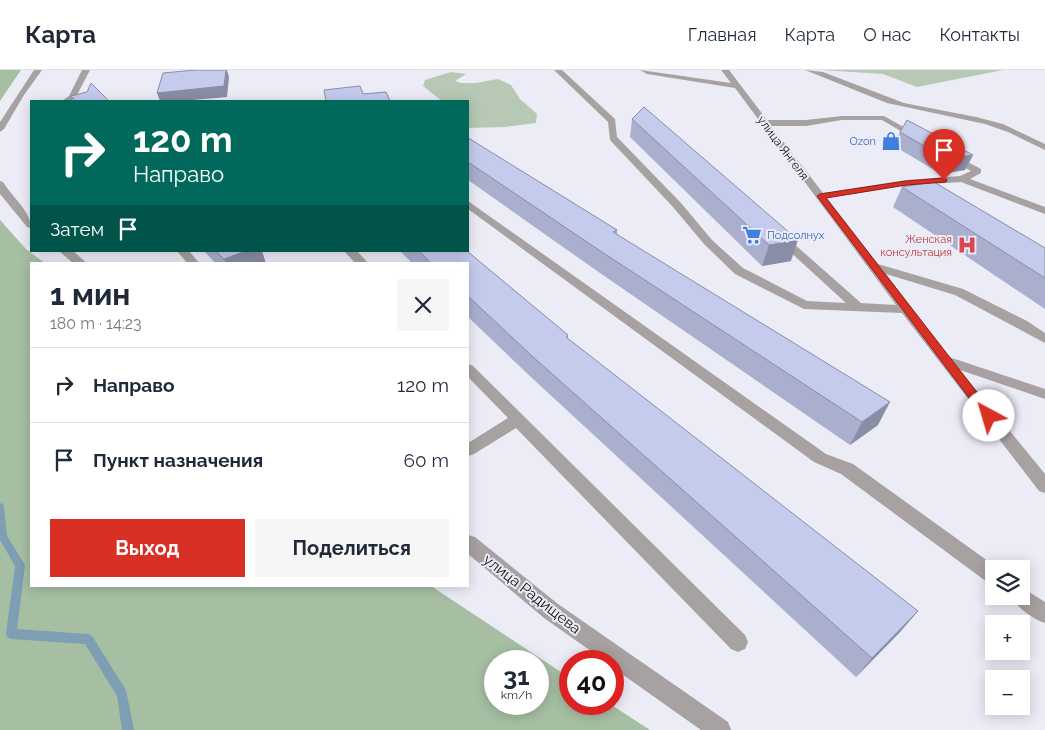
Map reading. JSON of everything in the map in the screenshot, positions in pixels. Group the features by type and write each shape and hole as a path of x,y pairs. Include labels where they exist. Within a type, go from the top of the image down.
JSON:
{"street":[{"path":"0,129 38,70"},
{"path":"68,100 72,97 86,70"},
{"path":"558,70 612,121 613,138 677,204 708,242 739,271 804,305 905,308"},
{"path":"644,70 737,86"},
{"name":"улица Янгеля","path":"725,70 944,360 1045,486"},
{"path":"809,70 901,105 947,113 1001,126 1045,147"},
{"path":"764,123 806,123 842,118 884,118 926,142"},
{"path":"820,196 906,183 962,179 978,171 944,152"},
{"path":"962,179 1045,211"},
{"path":"906,183 939,204"},
{"path":"0,184 3,191 30,224"},
{"path":"469,205 820,458 847,469 985,569"},
{"path":"772,229 859,308"},
{"path":"66,252 79,262"},
{"path":"184,252 192,262"},
{"path":"351,252 360,262"},
{"path":"874,267 959,292 1022,324 1045,339"},
{"path":"944,360 1045,394"},
{"path":"469,371 738,642"},
{"path":"469,449 517,420"},
{"name":"улица Радищева","path":"469,544 551,611 720,730"},
{"path":"1030,603 1045,614"}],"green space":[{"path":"0,70 21,70 0,101"},
{"path":"822,70 1003,70 917,87 883,74"},
{"path":"451,72 466,74 455,81 461,83 476,83 498,79 511,85 520,99 537,114 536,123 505,127 469,128 469,100 441,100 423,86 425,80"},
{"path":"0,220 26,249 43,262 30,262 30,587 433,587 528,650 484,650 484,715 549,715 549,664 559,671 559,715 624,715 624,713 650,730 0,730"}],"building":[{"path":"226,70 224,86 157,93 163,73"},
{"path":"91,83 108,100 75,100 71,96 87,92"},
{"path":"360,86 363,94 386,92 390,100 326,100 324,90"},
{"path":"644,107 798,240 769,245 632,119"},
{"path":"907,120 973,155 947,159 900,132"},
{"path":"469,139 617,230 613,232 890,402 862,422 469,163"},
{"path":"934,182 1045,248 1045,278 902,187"},
{"path":"217,252 243,252 224,259"},
{"path":"420,252 468,252 568,335 566,337 918,611 872,658 532,356 469,297 469,262 430,262"}],"waterway":[{"path":"0,507 3,537 20,565 11,634 88,639 122,694 128,730"}],"place":[{"name":"Ozon","path":"891,141"},
{"name":"Подсолнух","path":"752,235"},
{"name":"Женская консультация","path":"967,245"}],"route":[{"path":"944,180 906,183 820,196 944,360 989,416"}]}
